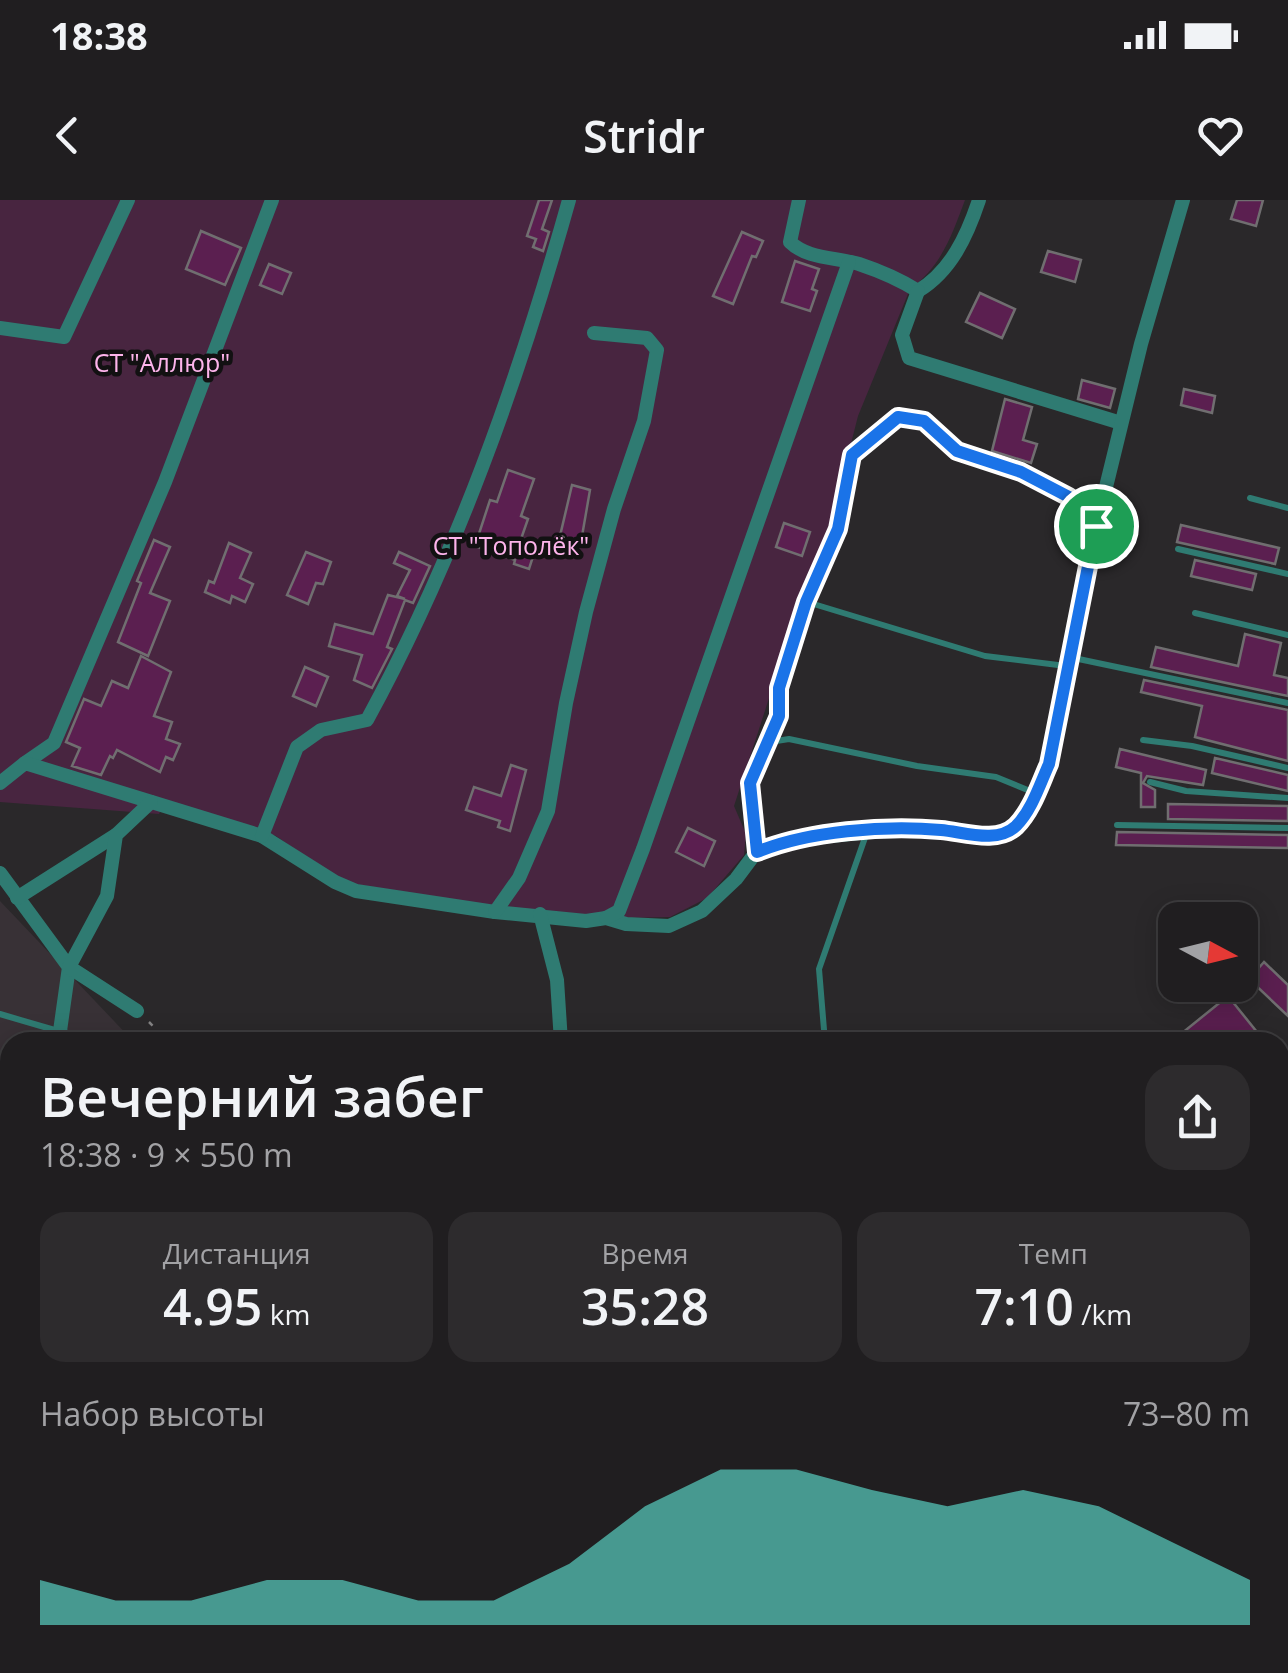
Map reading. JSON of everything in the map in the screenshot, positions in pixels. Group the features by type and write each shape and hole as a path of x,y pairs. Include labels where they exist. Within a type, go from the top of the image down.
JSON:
{"street":[{"path":"0,328 64,337 128,200"},
{"path":"0,783 54,742 165,482 272,200"},
{"path":"262,836 297,747 321,730 367,720 402,654 483,459 545,286 570,200"},
{"path":"799,200 790,242 800,251 895,277 918,291"},
{"path":"979,200 969,232 938,279 918,291 902,335 909,358 1122,423"},
{"path":"26,763 262,836 356,892 496,912 586,920 606,918 626,924 669,926 702,911 736,879 757,852 782,841 867,832 940,830 985,837 1014,828 1049,764 1096,526 1141,344 1183,200"},
{"path":"606,918 619,910 643,849 849,262"},
{"path":"496,912 519,878 548,811 586,612 614,509 644,421 658,350 646,338 594,333"},
{"path":"757,852 750,783 779,716 779,688 806,602 838,529 852,455 898,417 924,421 957,451 1021,472 1069,497 1096,526"},
{"path":"18,898 116,835 151,802"},
{"path":"63,1032 69,968 107,896 116,835"},
{"path":"0,873 69,968 137,1011"},
{"path":"540,914 557,980 560,1032"}],"lane":[{"path":"1250,498 1288,508"},
{"path":"1178,550 1288,574"},
{"path":"806,602 986,656 1068,662 1288,703"},
{"path":"1194,613 1288,635"},
{"path":"770,742 788,739 916,766 996,777 1036,794"},
{"path":"1143,740 1192,746 1288,768"},
{"path":"1150,782 1186,791 1288,798"},
{"path":"1117,825 1288,828"},
{"path":"824,1032 819,969 867,832"},
{"path":"0,1014 49,1032"}],"path":[{"path":"137,1011 159,1032"}],"shaded area":[{"path":"0,901 124,1032 0,1032"}],"green space":[{"path":"0,200 965,200 938,260 910,289 858,416 829,530 799,606 734,806 746,834 744,855 707,898 670,917 625,918 495,906 341,882 276,836 166,800 159,814 0,802"}],"building":[{"path":"539,200 552,200 542,229 549,232 543,251 533,247 536,239 527,236"},
{"path":"1237,200 1263,200 1256,226 1231,219"},
{"path":"201,231 241,248 225,285 186,269"},
{"path":"742,232 763,241 756,257 752,256 733,304 713,296"},
{"path":"1048,251 1081,260 1075,282 1041,272"},
{"path":"795,261 819,269 810,311 782,302"},
{"path":"269,264 291,273 282,294 260,285"},
{"path":"980,293 1015,309 1002,338 966,322"},
{"path":"1082,380 1115,389 1110,408 1078,399"},
{"path":"1184,389 1215,396 1212,413 1181,405"},
{"path":"1005,399 1032,407 1023,440 1037,444 1031,463 992,451"},
{"path":"508,470 534,479 521,516 528,519 521,539 537,544 529,569 475,546 490,500 497,502"},
{"path":"572,485 590,490 581,542 560,536"},
{"path":"784,523 810,532 802,556 776,547"},
{"path":"1181,525 1279,548 1275,564 1177,542"},
{"path":"154,540 170,547 150,593 170,601 148,656 118,642"},
{"path":"229,543 251,553 240,578 253,584 245,602 232,596 230,603 205,592 209,581 214,583"},
{"path":"306,552 331,562 323,584 316,583 308,604 287,595"},
{"path":"399,552 430,566 413,603 405,600 387,647 392,649 372,688 354,680 362,655 329,646 335,624 373,634 388,595 405,599 397,596 410,570 394,563"},
{"path":"1195,560 1256,574 1252,590 1191,576"},
{"path":"1245,634 1281,643 1274,675 1288,678 1288,696 1151,667 1156,647 1238,666"},
{"path":"141,656 171,672 154,716 172,722 166,739 180,744 173,760 166,757 160,772 117,750 101,775 72,766 80,748 66,742 84,699 101,706 112,681 128,688"},
{"path":"305,667 328,677 316,706 293,696"},
{"path":"1144,680 1288,710 1288,761 1195,737 1202,706 1141,692"},
{"path":"1120,749 1206,770 1203,785 1147,776 1143,783 1155,790 1155,807 1141,807 1141,773 1116,767"},
{"path":"1215,758 1288,775 1288,791 1212,773"},
{"path":"511,765 526,770 510,831 498,827 500,821 466,810 474,787 501,796"},
{"path":"1168,804 1288,806 1288,821 1168,819"},
{"path":"688,828 715,841 704,866 676,852"},
{"path":"1117,832 1288,835 1288,848 1116,845"},
{"path":"1264,962 1288,985 1288,1016 1258,988 1258,969"},
{"path":"1221,1002 1233,1002 1257,1032 1183,1032"}],"route":[{"path":"898,417 924,421 957,451 1021,472 1069,497 1096,526 1049,764 1033,801 1014,828 985,837 898,829 827,834 782,841 757,852 750,783 779,716 779,688 806,602 838,529 852,455 898,417"}],"park label":[{"name":"СТ \"Аллюр\"","path":"162,362"},
{"name":"СТ \"Тополёк\"","path":"511,545"}]}
